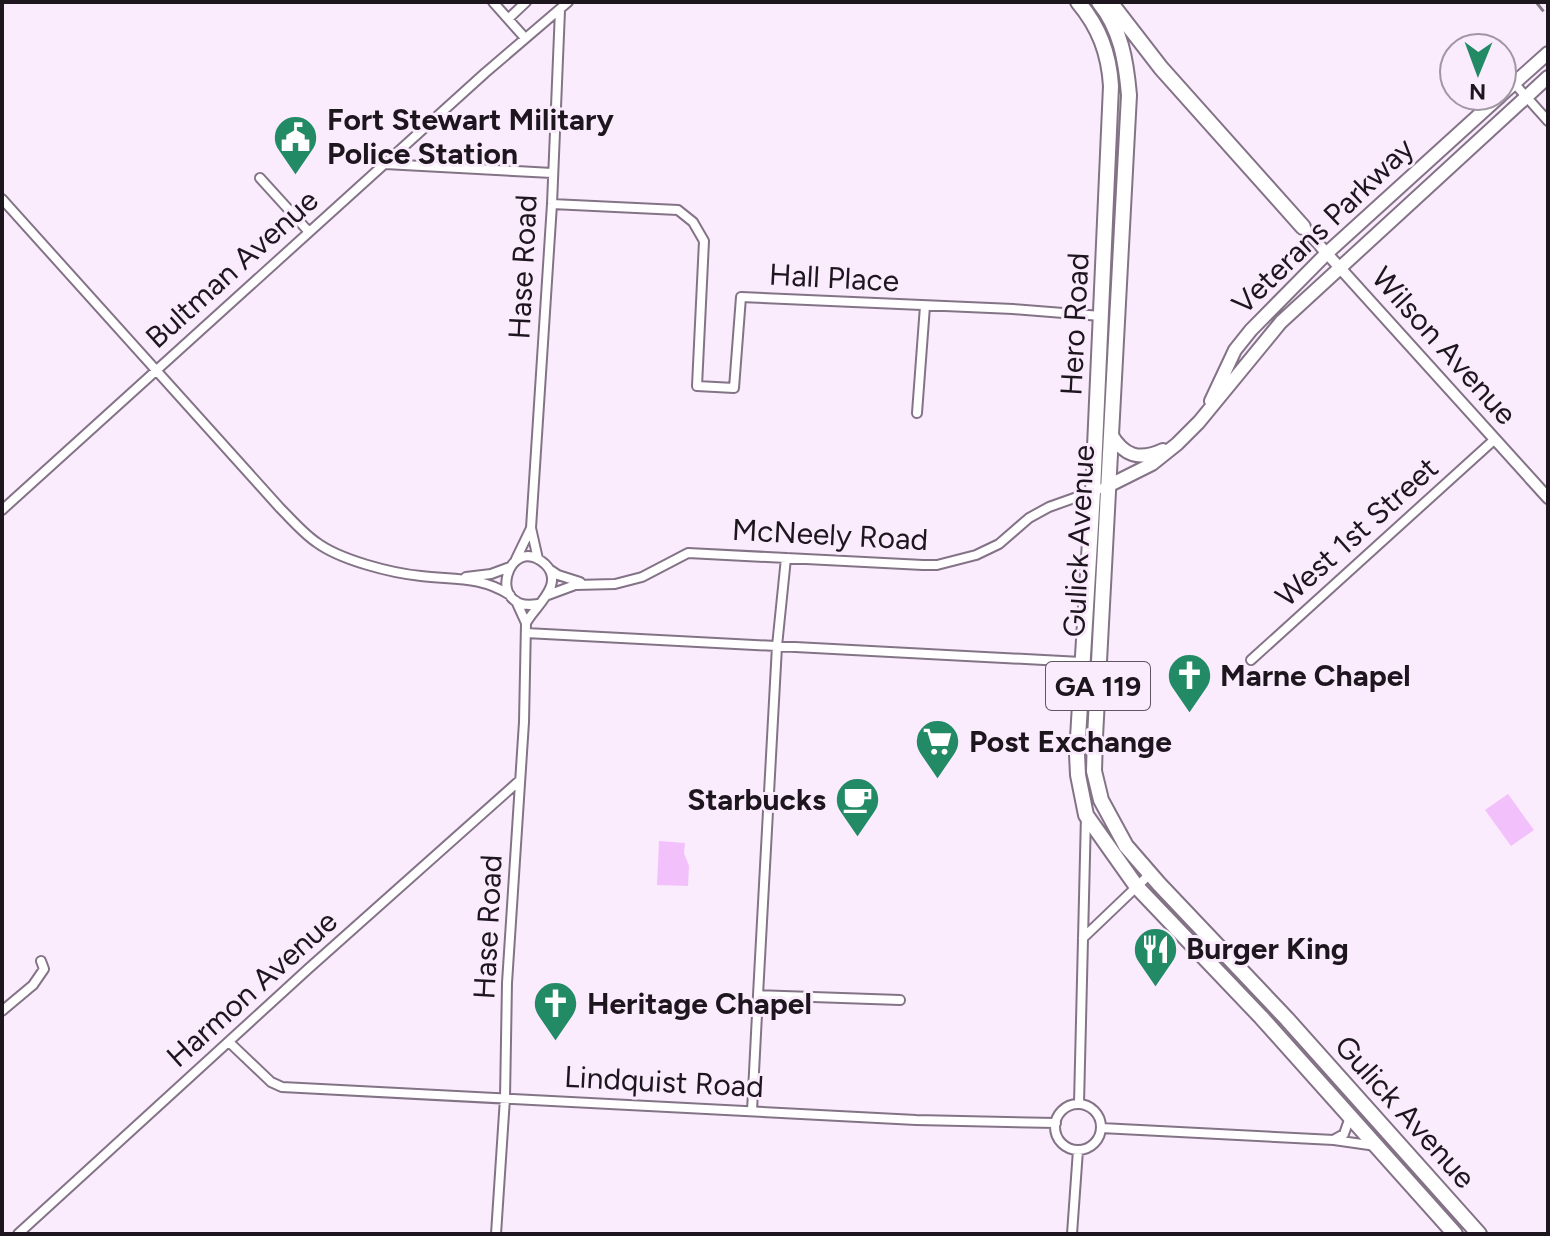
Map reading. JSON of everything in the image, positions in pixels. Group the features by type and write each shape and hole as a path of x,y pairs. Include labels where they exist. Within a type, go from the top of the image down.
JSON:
{"main road":[{"name":"Hero Road","path":"1078,2 1107,53 1111,86 1093,492 1077,754 1086,815"},
{"name":"Gulick Avenue","path":"1099,2 1119,36 1127,66 1129,95 1094,771 1101,800 1115,829 1150,874 1289,1020 1479,1234"},
{"path":"1110,2 1161,68 1303,227"},
{"name":"Veterans Parkway","path":"1518,79 1548,53"},
{"name":"Veterans Parkway","path":"1108,486 1152,464 1177,444 1281,322 1548,77"},
{"name":"Veterans Parkway","path":"1207,412 1221,375 1251,330 1327,253 1482,112"},
{"path":"1111,434 1123,451 1136,456 1156,454 1177,444"},
{"name":"Gulick Avenue","path":"1086,815 1137,887 1205,957 1455,1234"}],"street":[{"path":"493,2 525,38"},
{"path":"508,19 526,2"},
{"name":"Bultman Avenue","path":"2,510 154,370 568,2"},
{"name":"Hase Road","path":"531,528 552,204 560,10"},
{"path":"1518,87 1548,121"},
{"path":"385,164 552,173"},
{"path":"260,178 309,232"},
{"path":"2,199 154,370 315,542 336,553 402,573 465,578 493,585 522,604 538,604"},
{"name":"Hall Place","path":"552,204 678,210 693,222 704,241 697,386 734,388 741,297 1101,316"},
{"name":"Wilson Avenue","path":"1303,227 1548,498"},
{"path":"917,413 925,306"},
{"name":"West 1st Street","path":"1251,660 1495,439"},
{"name":"McNeely Road","path":"585,584 615,584 642,577 688,553 923,565 958,561 999,544 1029,518 1049,507 1108,486"},
{"path":"531,528 538,559"},
{"path":"526,628 506,579 531,528"},
{"path":"465,578 491,574 530,557 538,559 558,575 585,584"},
{"path":"752,1111 777,646 786,558"},
{"path":"548,595 551,582 549,568"},
{"path":"526,628 538,604 548,595 566,587 585,584"},
{"path":"526,628 777,646 1081,662"},
{"name":"Hase Road","path":"496,1234 505,1098 507,983 524,722 526,628"},
{"name":"Harmon Avenue","path":"18,1234 519,781"},
{"path":"1079,1104 1086,815"},
{"path":"1083,938 1150,874"},
{"path":"2,1011 33,985 44,969 41,961"},
{"path":"758,995 900,1000"},
{"name":"Lindquist Road","path":"229,1042 271,1082 282,1087 916,1120 1056,1123"},
{"path":"1079,1104 1091,1108 1099,1117 1101,1128 1094,1144 1078,1150 1060,1141 1056,1123 1065,1109 1079,1104"},
{"path":"1334,1140 1344,1134 1350,1117"},
{"path":"1101,1128 1334,1140 1376,1146"},
{"path":"1072,1234 1078,1150"}],"shaded area":[{"path":"1508,794 1534,830 1511,846 1485,810"},
{"path":"659,841 685,843 688,886 657,885"}],"railway":[{"path":"1536,2 1548,17"}],"place":[{"name":"Fort Stewart Military Police Station","path":"296,176"},
{"name":"Marne Chapel","path":"1189,715"},
{"name":"Post Exchange","path":"938,781"},
{"name":"Starbucks","path":"857,839"},
{"name":"Burger King","path":"1155,988"},
{"name":"Heritage Chapel","path":"556,1043"}]}
